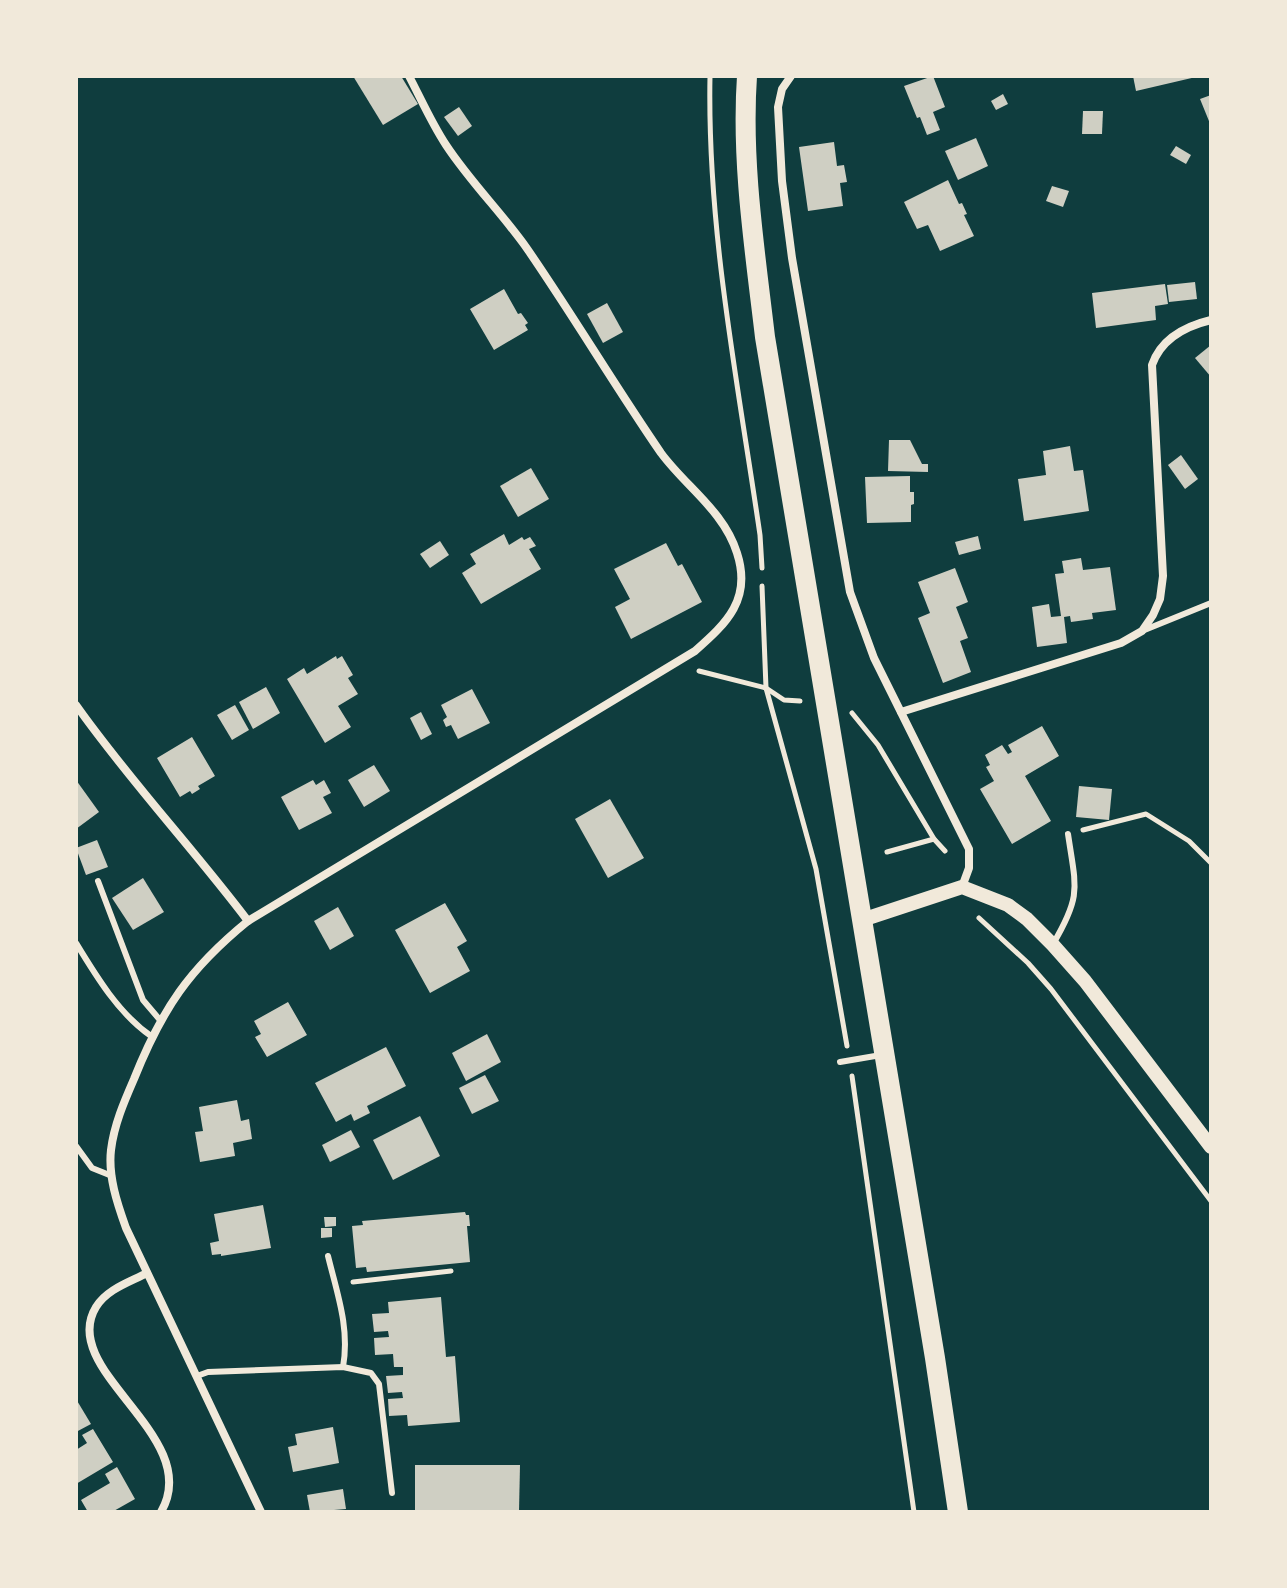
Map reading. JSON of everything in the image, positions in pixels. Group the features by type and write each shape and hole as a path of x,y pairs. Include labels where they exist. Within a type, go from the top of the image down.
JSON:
{"main road":[{"path":"747,76 751,201 765,337 958,1512"}],"street":[{"path":"261,1512 126,1228 116,1200 111,1152 118,1118 151,1036 195,969 248,921 674,664 711,637 736,607 740,594 741,573 733,543 716,514 663,455 543,271 445,144 409,76"},
{"path":"791,76 782,89 778,107 782,181 850,592 868,644 969,849 969,868 962,887"},
{"path":"901,712 1077,659 1121,643 1142,631 1160,599 1163,576 1152,365 1162,345 1176,334 1194,324 1211,320"},
{"path":"76,705 143,793 204,863 248,921"},
{"path":"862,920 962,887 1008,905 1027,919 1085,981 1211,1147"},
{"path":"147,1273 112,1290 97,1305 90,1321 91,1339 109,1377 158,1443 168,1468 169,1490 161,1512"}],"lane":[{"path":"1142,631 1211,603"},
{"path":"1053,945 1074,904 1076,889 1068,834"},
{"path":"98,881 143,1000 160,1020"},
{"path":"76,943 122,1010 151,1036"},
{"path":"840,1062 884,1054"},
{"path":"76,1146 92,1168 112,1176"},
{"path":"328,1256 344,1321 347,1345 343,1367"},
{"path":"197,1376 208,1372 343,1367 371,1373 379,1384 392,1493"}],"path":[{"path":"710,76 712,173 719,250 760,535 766,688 816,869 850,1061 914,1512"},
{"path":"674,664 766,688 784,700 800,701"},
{"path":"846,709 857,716 870,732 934,839 945,851"},
{"path":"1068,834 1146,814 1189,841 1211,863"},
{"path":"887,852 934,839"},
{"path":"978,915 983,924 1028,963 1051,989 1211,1201"},
{"path":"335,1283 451,1271"}],"building":[{"path":"353,76 401,76 418,104 383,125"},
{"path":"933,76 945,107 933,112 940,130 927,135 904,86"},
{"path":"1133,76 1196,76 1196,77 1136,91"},
{"path":"1003,94 1008,104 996,110 991,101"},
{"path":"1211,95 1211,126 1200,99"},
{"path":"459,107 472,126 458,136 444,117"},
{"path":"1083,111 1103,111 1102,134 1082,134"},
{"path":"976,138 988,166 958,180 945,151"},
{"path":"834,142 837,166 844,165 847,182 840,183 843,206 808,211 799,147"},
{"path":"1176,146 1191,155 1186,164 1170,155"},
{"path":"948,180 959,204 962,203 974,236 940,251 928,225 917,229 904,202"},
{"path":"1052,186 1069,191 1063,207 1046,201"},
{"path":"1195,282 1197,299 1169,302 1167,285"},
{"path":"1165,284 1168,304 1155,306 1156,320 1096,328 1092,293"},
{"path":"504,289 518,314 521,313 528,323 525,325 528,330 494,350 470,309"},
{"path":"607,303 623,332 603,343 587,314"},
{"path":"1211,345 1211,377 1195,358"},
{"path":"889,440 910,440 922,464 928,464 928,472 888,471"},
{"path":"1070,446 1074,471 1083,470 1089,511 1024,521 1018,479 1046,475 1043,451"},
{"path":"1181,455 1198,479 1185,489 1168,465"},
{"path":"531,468 549,499 518,517 500,486"},
{"path":"910,476 910,492 914,492 911,522 867,523 865,477"},
{"path":"504,534 509,545 522,537 524,540 530,537 536,546 529,549 541,569 481,604 462,573 476,564 470,554"},
{"path":"978,536 981,549 959,555 955,542"},
{"path":"440,541 449,555 430,568 420,554"},
{"path":"666,543 678,566 682,564 702,602 631,639 615,607 630,599 614,569"},
{"path":"1081,558 1083,570 1110,567 1116,610 1092,613 1093,619 1071,622 1070,616 1064,617 1067,643 1037,647 1032,607 1049,604 1051,617 1061,616 1055,574 1064,573 1062,561"},
{"path":"955,568 968,602 956,607 968,638 960,641 971,672 943,683 918,618 930,613 918,582"},
{"path":"336,656 337,659 342,656 353,675 348,678 358,694 338,706 351,727 325,743 287,679 304,668 307,674"},
{"path":"266,687 280,713 253,729 239,702"},
{"path":"472,689 490,723 458,739 451,725 446,727 443,720 447,717 441,705"},
{"path":"235,705 249,730 232,740 217,715"},
{"path":"421,712 432,734 421,740 410,718"},
{"path":"1042,726 1059,756 1025,776 1051,821 1012,844 980,789 994,781 986,767 990,765 985,755 1002,745 1008,754 1012,752 1008,745"},
{"path":"192,737 215,776 198,786 200,789 192,794 190,791 180,797 157,758"},
{"path":"374,765 390,791 364,807 348,780"},
{"path":"76,780 99,812 76,829"},
{"path":"313,780 316,785 324,780 331,793 323,797 332,813 299,830 281,797"},
{"path":"1079,786 1112,789 1109,820 1076,817"},
{"path":"610,799 644,858 608,878 575,819"},
{"path":"97,840 108,867 86,875 76,848"},
{"path":"143,878 164,912 133,930 112,898"},
{"path":"445,903 467,941 457,947 470,971 430,993 395,930"},
{"path":"338,907 354,936 330,950 314,921"},
{"path":"288,1002 307,1035 267,1057 255,1037 261,1034 254,1021"},
{"path":"487,1034 501,1062 466,1081 452,1053"},
{"path":"386,1047 406,1086 367,1106 370,1113 354,1121 351,1114 336,1122 315,1083"},
{"path":"485,1075 499,1101 472,1114 459,1088"},
{"path":"237,1100 241,1121 249,1119 252,1139 233,1143 235,1156 200,1162 195,1132 203,1131 199,1107"},
{"path":"420,1116 440,1156 393,1180 373,1140"},
{"path":"351,1130 360,1147 330,1162 322,1145"},
{"path":"263,1205 271,1248 212,1255 210,1243 219,1241 214,1214"},
{"path":"465,1212 469,1215 470,1262 367,1272 366,1267 356,1268 352,1226 363,1225 362,1221"},
{"path":"324,1217 336,1217 336,1226 325,1227"},
{"path":"321,1228 332,1228 332,1237 321,1238"},
{"path":"441,1297 446,1357 455,1356 460,1422 408,1426 407,1415 389,1416 388,1399 403,1398 402,1392 388,1393 386,1376 403,1375 403,1367 394,1367 393,1354 375,1355 374,1338 389,1337 388,1331 374,1332 372,1314 389,1313 388,1302"},
{"path":"76,1399 91,1424 76,1432"},
{"path":"333,1427 339,1463 293,1472 288,1447 297,1445 295,1434"},
{"path":"93,1429 113,1462 76,1484 76,1450 87,1443 82,1435"},
{"path":"415,1465 520,1465 519,1512 415,1512"},
{"path":"117,1467 135,1499 112,1512 88,1512 81,1500 110,1483 105,1474"},
{"path":"343,1489 346,1509 310,1512 307,1495"}]}
